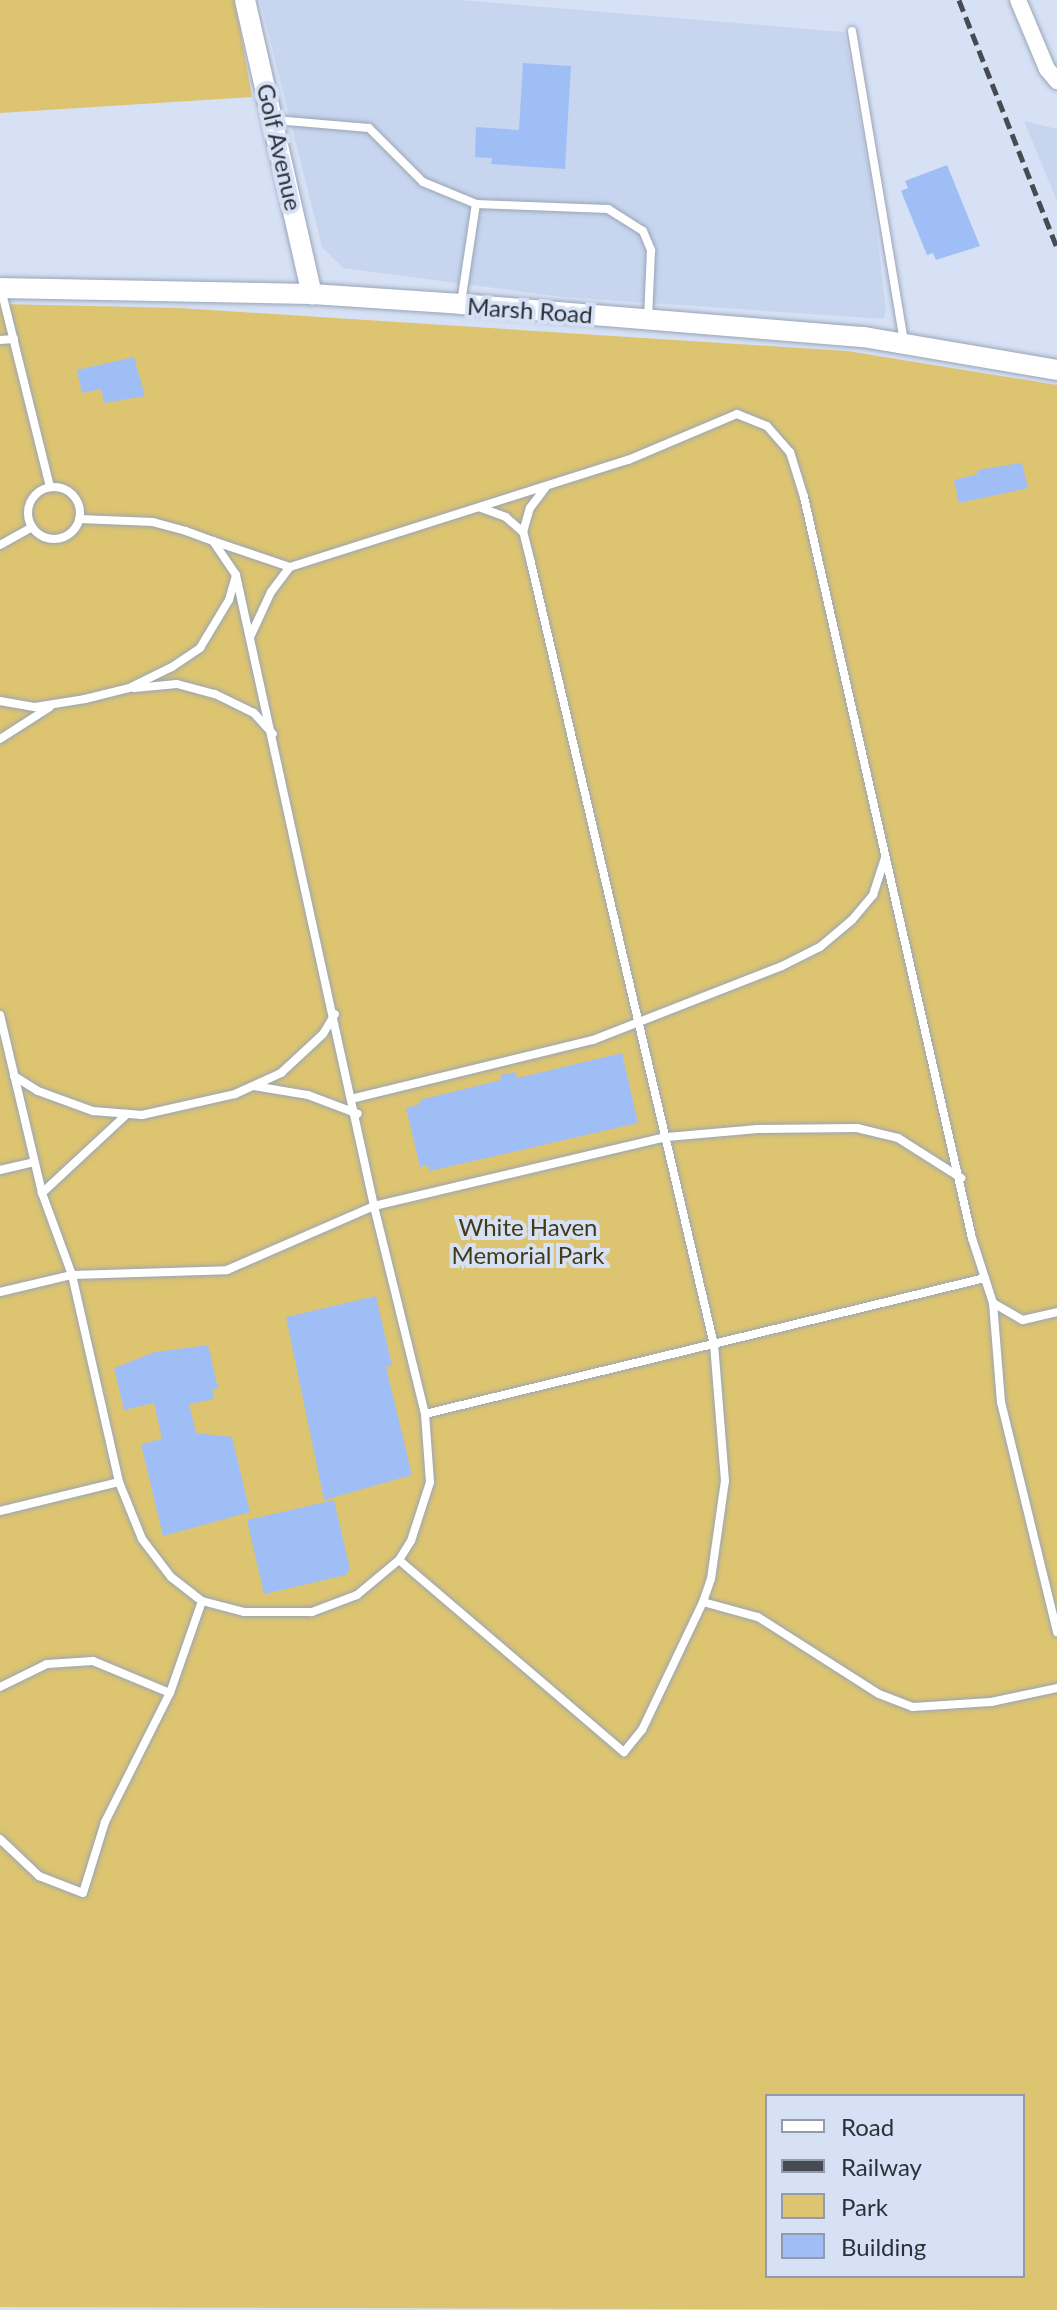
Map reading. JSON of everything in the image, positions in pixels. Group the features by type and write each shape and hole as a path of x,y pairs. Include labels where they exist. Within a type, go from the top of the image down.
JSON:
{"street":[{"name":"Golf Avenue","path":"245,0 275,120 312,294"},
{"path":"1018,0 1047,69 1057,81"},
{"name":"Marsh Road","path":"0,288 312,294 461,304 904,343 1057,370"}],"lane":[{"path":"852,31 904,343"},
{"path":"275,120 369,128 423,182 476,204 608,209 627,218 643,231 651,250 648,319"},
{"path":"461,304 476,204"},
{"path":"0,288 50,487"},
{"path":"0,340 14,339"},
{"path":"250,637 271,592 290,567 628,460 737,414 767,426 790,452 804,497 961,1178 993,1303 1001,1402 1057,1632"},
{"path":"32,527 53,540 70,534 79,519 73,495 50,487"},
{"path":"32,527 30,501 50,487"},
{"path":"399,1560 624,1752 642,1730 703,1602 711,1579 725,1481 714,1345 523,532 530,508 546,487"},
{"path":"481,508 506,517 523,532"},
{"path":"79,519 153,522 290,567"},
{"path":"0,545 32,527"},
{"path":"0,1015 42,1193 72,1275 119,1482 142,1539 171,1577 202,1601 270,1615 312,1612 357,1595 399,1560 422,1516 430,1482 425,1414 374,1206 355,1098 236,575 213,541"},
{"path":"129,688 200,648 229,600 236,575"},
{"path":"0,701 35,707 129,688 177,684 215,694 254,713 275,736"},
{"path":"0,739 58,703"},
{"path":"355,1098 640,1025 820,947 873,895 886,858"},
{"path":"14,1076 38,1091 93,1111 127,1114 195,1104 253,1086 281,1073 323,1034 335,1014"},
{"path":"253,1086 308,1095 358,1114"},
{"path":"42,1193 127,1114"},
{"path":"0,1292 72,1275 227,1270 374,1206 667,1137 857,1128 898,1138 961,1178"},
{"path":"0,1170 34,1162"},
{"path":"425,1414 985,1278"},
{"path":"993,1303 1023,1320 1057,1312"},
{"path":"0,1511 119,1482"},
{"path":"0,1839 39,1876 83,1893 105,1822 170,1693 202,1601"},
{"path":"703,1602 758,1617 879,1694 913,1707 991,1702 1057,1688"},
{"path":"0,1687 47,1664 93,1661 170,1693"}],"shaded area":[{"path":"260,0 460,0 844,32 870,174 886,311 883,319 563,297 343,268 322,247"},
{"path":"1024,121 1057,129 1057,201"}],"green space":[{"path":"0,0 235,0 252,97 0,113"},
{"name":"White Haven Memorial Park","path":"0,304 180,308 847,351 1057,385 1057,2310 0,2307"}],"building":[{"path":"523,63 571,66 565,169 491,164 492,158 475,157 476,127 519,130"},
{"path":"947,165 980,246 936,260 933,253 927,255 901,191 908,188 905,181"},
{"path":"134,357 145,396 104,403 101,389 82,393 77,370"},
{"path":"1022,463 1028,488 959,503 954,480 978,474 977,470"},
{"path":"622,1053 638,1123 430,1171 428,1165 420,1167 406,1108 420,1104 419,1100 501,1080 500,1075 515,1072 517,1078"},
{"path":"376,1296 392,1365 386,1367 412,1475 324,1500 286,1317"},
{"path":"208,1345 218,1388 212,1390 214,1399 189,1404 196,1433 232,1437 250,1512 163,1536 141,1444 162,1439 154,1403 124,1410 114,1368 155,1352"},
{"path":"334,1500 350,1569 346,1575 264,1594 247,1520"}],"railway":[{"path":"959,0 1057,248"}]}
